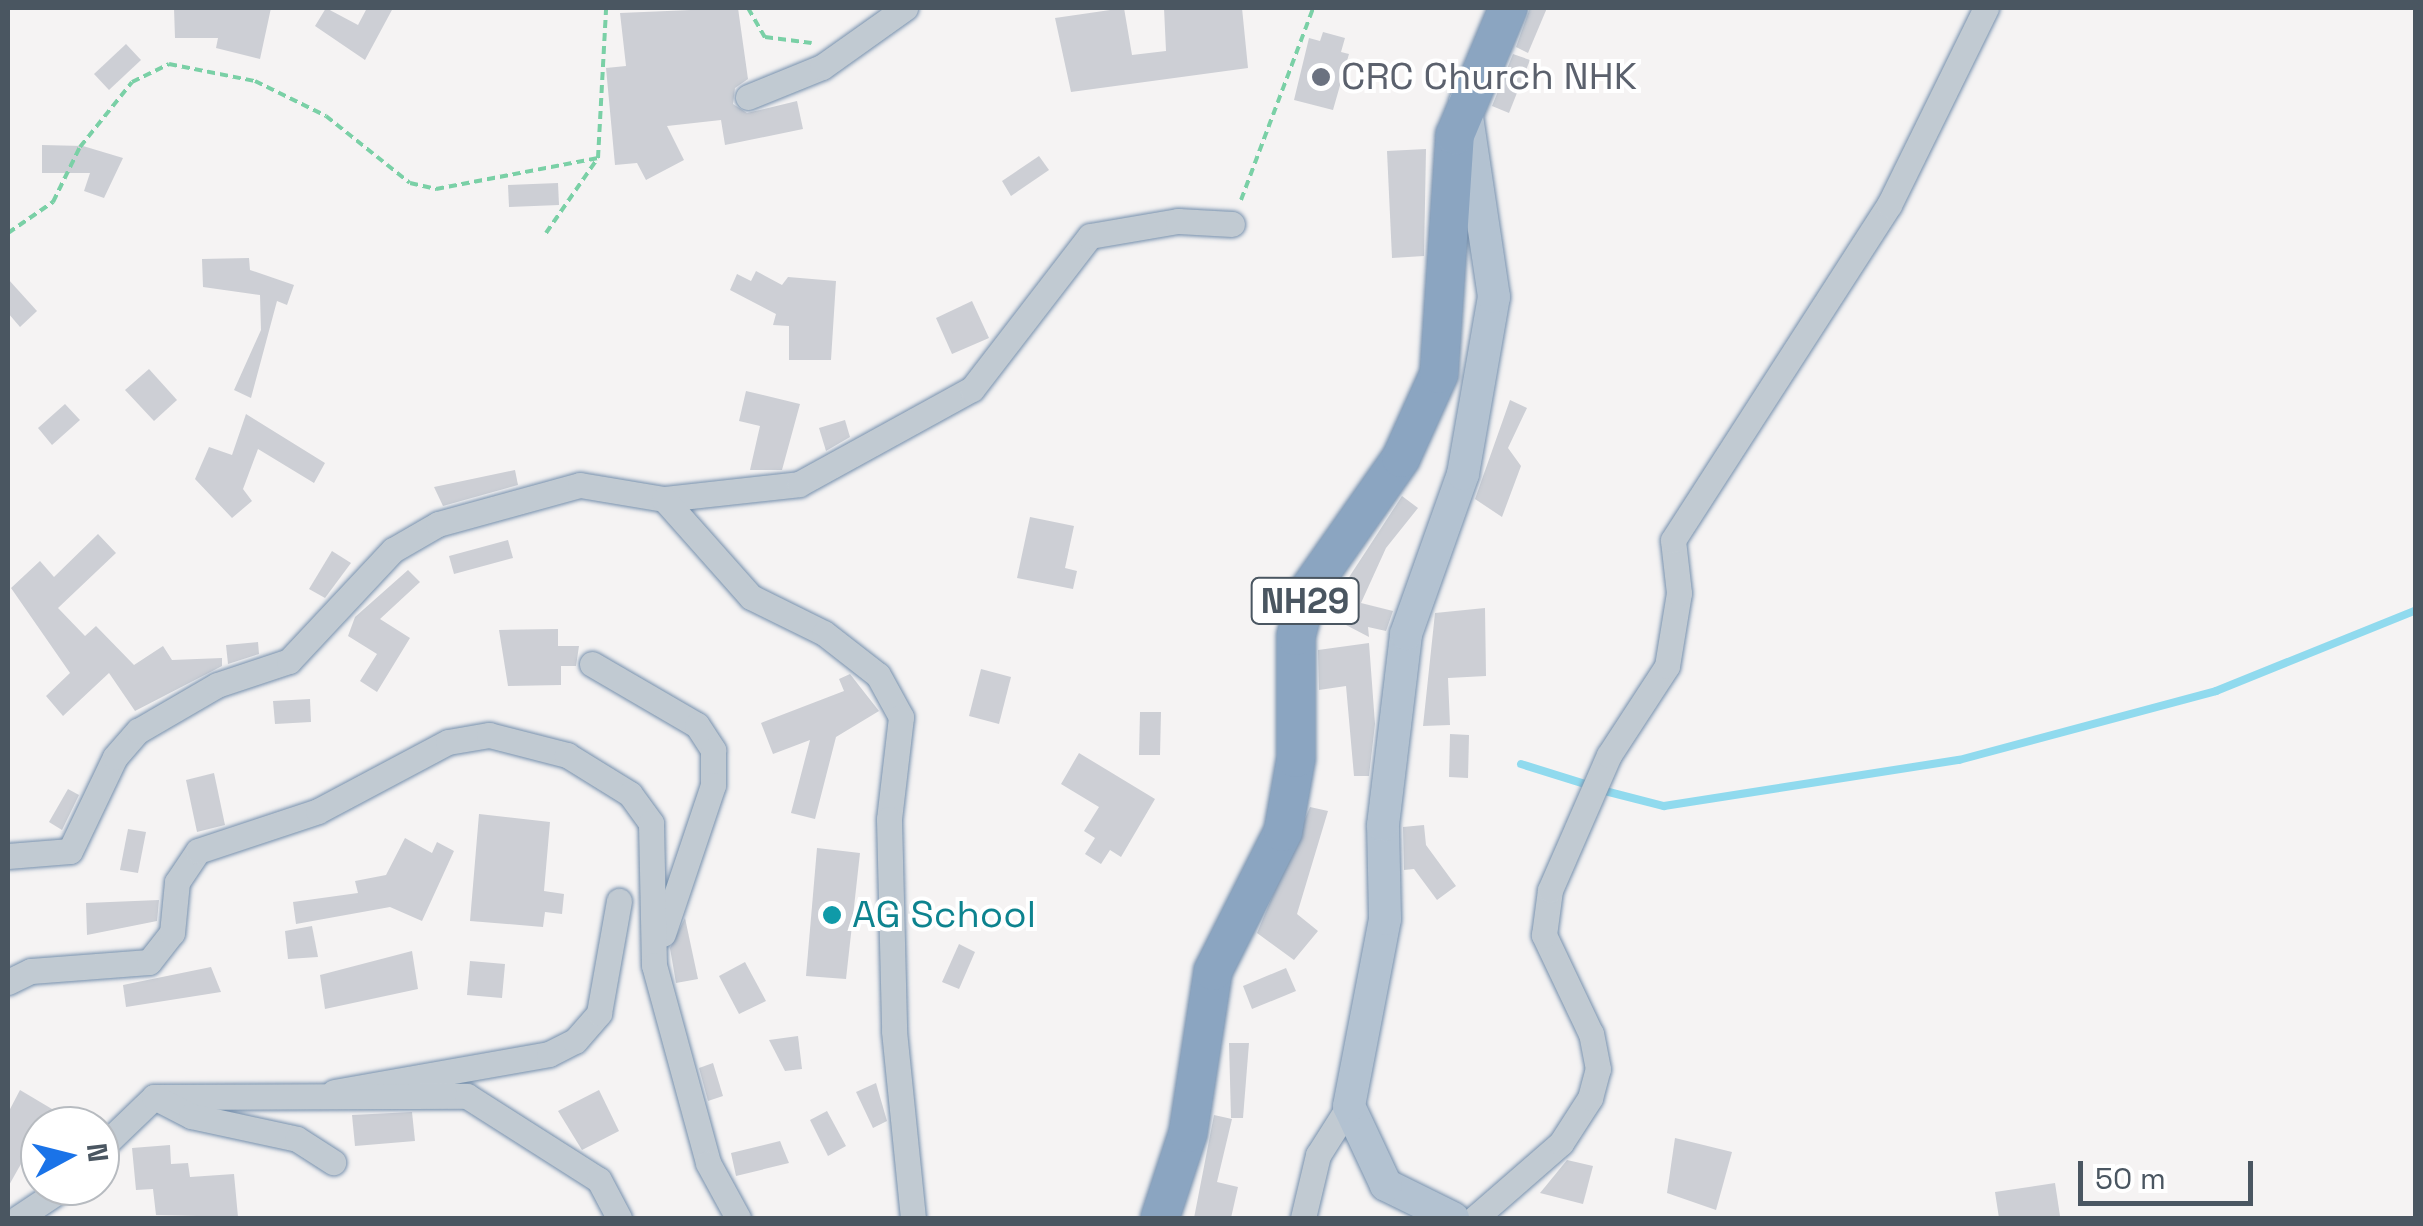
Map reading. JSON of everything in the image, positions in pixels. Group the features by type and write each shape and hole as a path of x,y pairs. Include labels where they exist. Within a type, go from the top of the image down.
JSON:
{"highway":[{"name":"NH29","path":"1160,1218 1188,1133 1213,971 1283,832 1296,758 1296,636 1308,591 1401,458 1439,374 1448,326 1446,190 1465,102 1507,9"}],"main road":[{"path":"1453,1218 1386,1185 1349,1106 1385,919 1383,825 1406,634 1463,474 1494,297 1465,102"}],"street":[{"path":"748,98 822,67 906,8"},
{"path":"1475,1218 1561,1143 1598,1069 1544,934 1559,859 1600,773 1666,666 1682,521 1889,205 1986,8"},
{"path":"8,856 70,851 115,757 138,731 217,685 289,660 393,550 438,524 580,485 664,498 799,484 972,389 1090,236 1160,223 1232,224"},
{"path":"664,498 751,598 824,632 878,675 901,717 889,820 894,1016 913,1218"},
{"path":"592,664 698,725 714,750 714,785 654,965"},
{"path":"8,982 31,971 149,962 172,933 177,882 198,851 318,810 448,742 489,735 602,772 651,823 654,965 708,1163 738,1218"},
{"path":"305,1102 376,1077 549,1054 574,1041 598,1013 618,901"},
{"path":"120,1129 154,1097 305,1102 467,1096 600,1180 619,1218"},
{"path":"154,1097 191,1116 297,1139 333,1162"},
{"path":"1303,1218 1318,1155 1349,1106"}],"path":[{"path":"546,233 598,158 606,8"},
{"path":"748,8 778,44 820,42"},
{"path":"1232,224 1313,8"},
{"path":"8,233 53,202 80,147 132,82 168,64 255,81 326,116 410,183 436,190 598,158"}],"building":[{"path":"174,8 271,8 260,59 216,48 218,38 175,38"},
{"path":"326,8 358,25 367,8 393,8 365,60 315,26"},
{"path":"738,8 748,79 735,88 733,104 747,113 797,101 803,129 725,145 721,120 667,126 684,160 646,180 637,163 615,165 606,68 626,66 620,13"},
{"path":"1124,8 1132,55 1166,51 1164,8 1242,8 1248,68 1071,92 1055,18"},
{"path":"1530,8 1547,8 1528,53 1516,47"},
{"name":"CRC Church NHK","path":"1323,32 1345,38 1341,52 1349,54 1333,110 1294,100 1309,38 1320,41"},
{"path":"126,44 141,60 109,90 94,74"},
{"path":"1513,54 1530,60 1509,113 1492,106"},
{"path":"42,145 83,146 123,158 104,198 84,191 90,173 42,173"},
{"path":"1426,149 1424,256 1392,258 1387,151"},
{"path":"1039,156 1049,170 1011,196 1002,181"},
{"path":"558,183 559,205 509,207 508,185"},
{"path":"249,258 250,270 294,285 287,305 277,301 251,398 234,390 261,330 260,295 203,287 202,259"},
{"path":"756,271 782,285 788,277 836,281 831,360 789,360 789,326 773,325 776,314 730,290 737,274 751,281"},
{"path":"8,279 37,311 20,327 8,313"},
{"path":"972,301 989,338 952,354 936,318"},
{"path":"149,369 177,400 154,421 125,390"},
{"path":"746,391 800,404 782,470 750,470 760,426 739,421"},
{"path":"1510,400 1527,408 1508,448 1521,466 1502,517 1475,499"},
{"path":"65,404 80,420 52,445 38,428"},
{"path":"246,414 325,463 314,483 258,449 243,489 252,501 232,518 195,479 209,447 232,455"},
{"path":"845,420 850,437 826,451 819,428"},
{"path":"515,470 518,485 443,506 434,487"},
{"path":"1402,496 1418,508 1386,548 1361,603 1393,611 1386,631 1368,627 1369,637 1325,614"},
{"path":"1030,517 1074,526 1065,568 1077,571 1073,589 1017,578"},
{"path":"98,534 116,553 58,608 85,636 96,626 134,665 163,646 172,660 222,658 222,666 135,711 109,673 63,716 46,696 70,673 11,588 40,561 54,577"},
{"path":"508,540 513,558 454,574 449,556"},
{"path":"332,551 351,563 325,598 309,589"},
{"path":"408,570 420,582 380,619 410,638 377,692 360,681 377,654 348,636 355,617"},
{"path":"1485,608 1486,676 1448,678 1450,725 1423,726 1435,613"},
{"path":"558,629 558,646 579,646 576,666 561,666 561,685 508,686 499,630"},
{"path":"258,642 259,654 228,664 226,645"},
{"path":"1369,643 1375,724 1369,776 1354,776 1346,686 1319,690 1318,650"},
{"path":"981,669 1011,677 999,724 969,716"},
{"path":"850,674 879,711 836,737 815,819 791,813 810,740 773,754 761,723 844,691 839,679"},
{"path":"310,699 311,722 275,724 273,701"},
{"path":"1140,712 1161,712 1160,755 1139,755"},
{"path":"1450,734 1469,735 1468,778 1449,777"},
{"path":"1079,753 1155,799 1121,857 1110,850 1101,864 1085,854 1095,838 1084,831 1099,807 1061,784"},
{"path":"214,773 225,825 197,832 186,780"},
{"path":"68,789 79,795 62,830 49,822"},
{"path":"1310,807 1328,811 1297,914 1318,931 1294,960 1257,933"},
{"path":"479,814 550,822 544,891 564,894 562,914 545,912 543,927 470,921"},
{"path":"1424,825 1426,845 1456,886 1437,900 1414,869 1404,870 1403,827"},
{"path":"128,829 146,832 138,873 120,870"},
{"path":"405,838 432,853 437,842 454,851 422,921 390,907 296,924 293,902 358,893 355,881 386,875"},
{"name":"AG School","path":"817,848 860,853 846,979 806,976"},
{"path":"159,900 157,921 87,935 86,903"},
{"path":"685,918 698,979 676,983 670,948"},
{"path":"312,926 318,957 288,959 285,931"},
{"path":"959,944 975,952 959,989 942,982"},
{"path":"412,951 418,989 325,1009 320,975"},
{"path":"470,961 505,964 502,998 467,995"},
{"path":"745,962 766,1001 739,1014 719,976"},
{"path":"211,967 221,992 126,1007 123,985"},
{"path":"1286,968 1296,991 1252,1009 1243,986"},
{"path":"798,1036 802,1069 785,1071 769,1040"},
{"path":"1229,1043 1249,1043 1243,1118 1231,1118"},
{"path":"713,1063 723,1096 708,1101 699,1068"},
{"path":"876,1083 887,1121 873,1128 856,1092"},
{"path":"20,1090 47,1106 20,1106 20,1166 8,1187 8,1113"},
{"path":"599,1090 619,1131 582,1150 558,1111"},
{"path":"827,1111 846,1146 828,1156 810,1120"},
{"path":"412,1112 415,1141 355,1146 352,1115"},
{"path":"1214,1115 1232,1119 1217,1182 1238,1187 1231,1218 1194,1218"},
{"path":"1675,1138 1732,1152 1716,1210 1667,1193"},
{"path":"780,1141 789,1163 736,1176 731,1153"},
{"path":"170,1145 171,1164 188,1163 190,1177 234,1174 238,1217 156,1215 153,1189 136,1190 132,1148"},
{"path":"1567,1160 1593,1166 1583,1204 1540,1193"},
{"path":"2055,1183 2060,1216 1999,1218 1995,1192"}],"waterway":[{"path":"1601,790 1664,806 1959,760 2216,691 2416,610"},
{"path":"1521,764 1588,785"}],"place":[{"name":"CRC Church NHK","path":"1321,77"},
{"name":"AG School","path":"832,915"}]}
